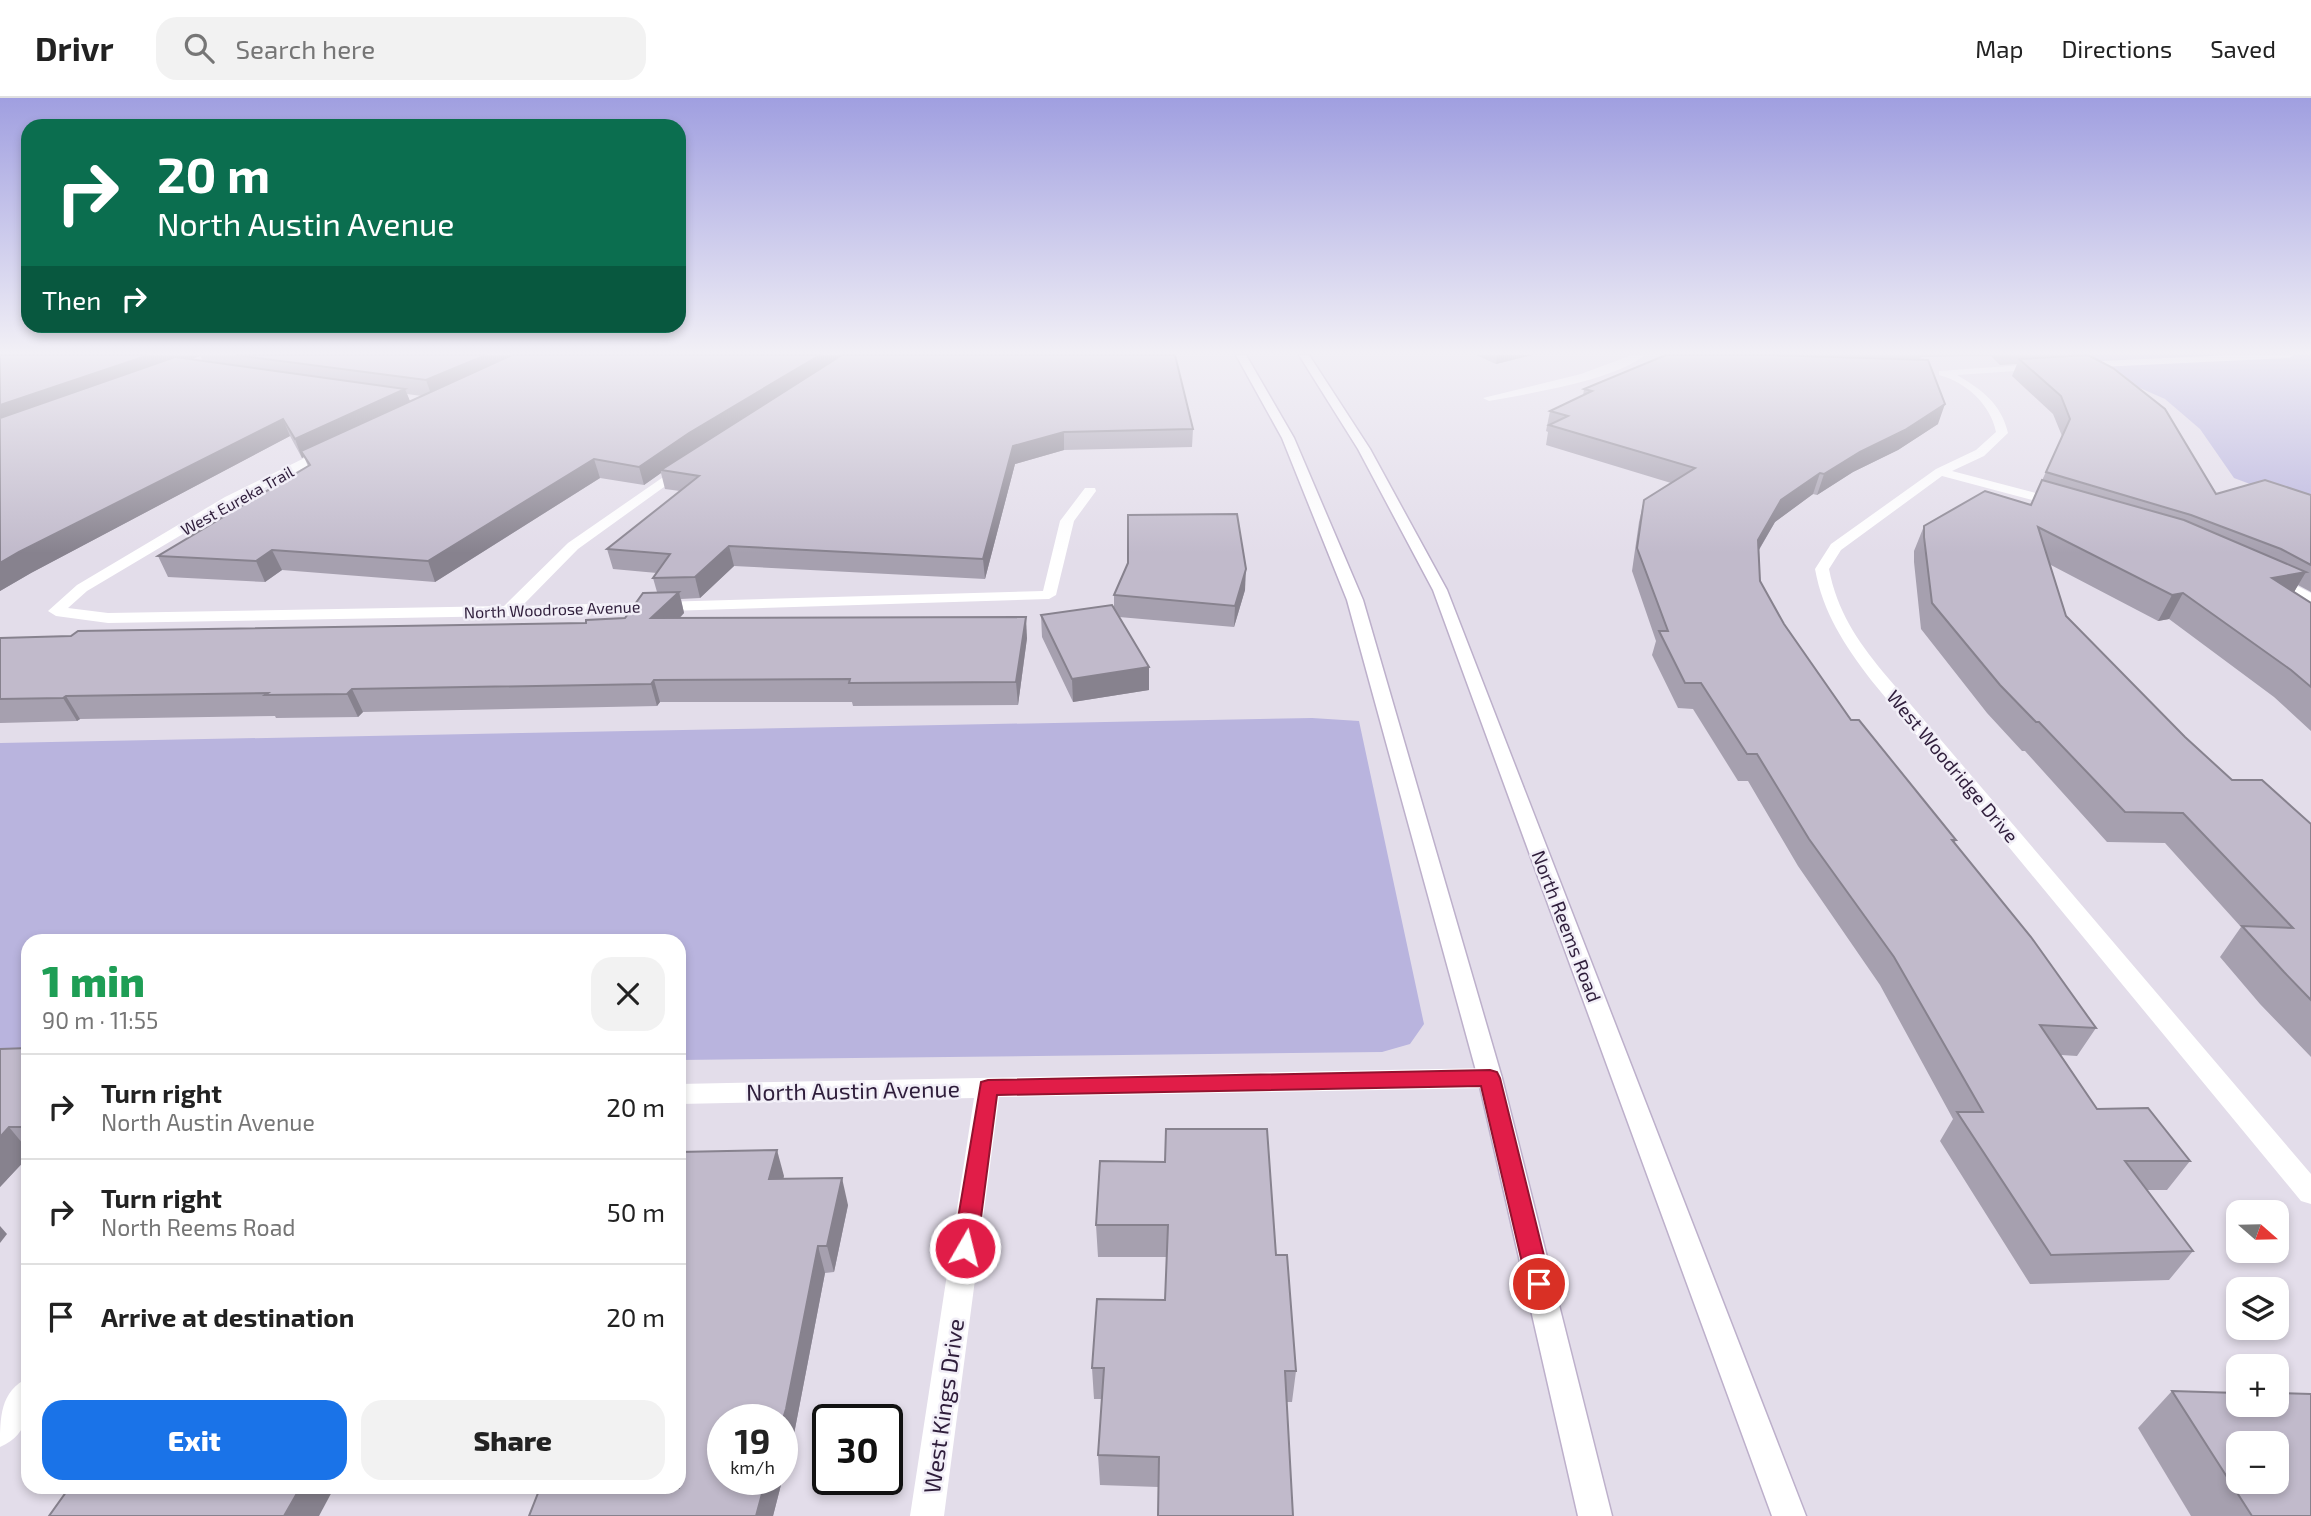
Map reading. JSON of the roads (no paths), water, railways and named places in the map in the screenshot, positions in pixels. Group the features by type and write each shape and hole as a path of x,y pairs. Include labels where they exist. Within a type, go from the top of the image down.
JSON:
{"street":[{"path":"1278,421 1288,438 1355,600 1490,1078 1595,1516"},
{"name":"North Reems Road","path":"1346,421 1440,590 1789,1516"},
{"name":"West Woodridge Drive","path":"2001,421 2003,433 1980,453 1940,472 1836,547 1822,569 1826,595 1840,628 1877,676 2311,1193"},
{"name":"West Eureka Trail","path":"56,611 82,589 230,500 338,446"},
{"path":"508,611 573,546 698,456"},
{"path":"1940,472 2068,506"},
{"path":"1049,594 1067,521 1090,491"},
{"path":"2262,573 2311,598"},
{"name":"North Woodrose Avenue","path":"56,611 108,618 508,611 1049,594"},
{"name":"North Austin Avenue","path":"686,1094 1490,1078"},
{"name":"West Kings Drive","path":"927,1516 988,1088"},
{"path":"0,1431 21,1402"}]}
